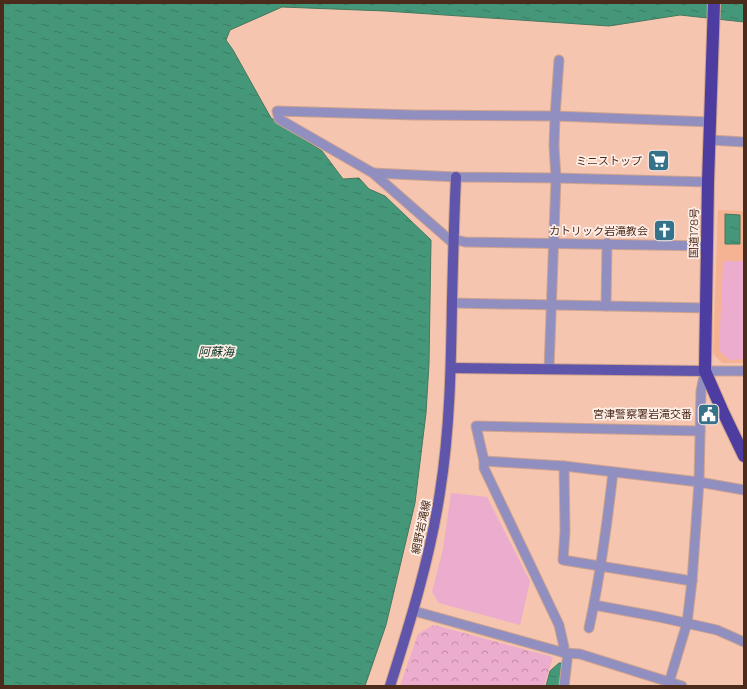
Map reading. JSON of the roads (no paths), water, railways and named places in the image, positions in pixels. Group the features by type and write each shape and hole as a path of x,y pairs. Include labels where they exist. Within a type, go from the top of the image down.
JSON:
{"highway":[{"name":"国道178号","path":"714,3 708,182 706,371 722,410 744,456"}],"main road":[{"name":"網野岩滝線","path":"390,686 414,611 440,492 447,430 451,368 453,241 456,177"},
{"path":"451,368 706,371"}],"street":[{"path":"549,369 556,178 554,146 559,60"},
{"path":"707,246 453,241 373,174 279,119 276,111 555,116 711,122"},
{"path":"710,140 744,142"},
{"path":"373,174 708,182"},
{"path":"606,306 607,244"},
{"path":"452,303 707,308"},
{"path":"669,684 687,623 692,581 699,482 701,391 706,371 744,371"},
{"path":"564,686 565,652 559,624 484,468 484,461 476,426 700,431"},
{"path":"484,461 564,466 699,482 744,490"},
{"path":"564,466 565,531 562,560 692,581"},
{"path":"589,628 601,566 613,472"},
{"path":"594,604 717,630 744,642"},
{"path":"414,611 565,652 580,654 669,684 682,686"}],"water":[{"name":"阿蘇海","path":"3,3 744,3 744,22 680,15 609,26 385,11 282,7 230,30 226,40 271,118 322,151 343,179 359,178 369,189 385,196 431,240 429,364 426,413 415,503 386,625 365,686 3,686"},
{"path":"725,214 740,215 740,244 725,244"},
{"path":"559,663 564,663 560,686 546,686 550,671"}],"place":[{"name":"ミニストップ","path":"658,161"},
{"name":"カトリック岩滝教会","path":"664,231"},
{"name":"宮津警察署岩滝交番","path":"708,414"}]}
